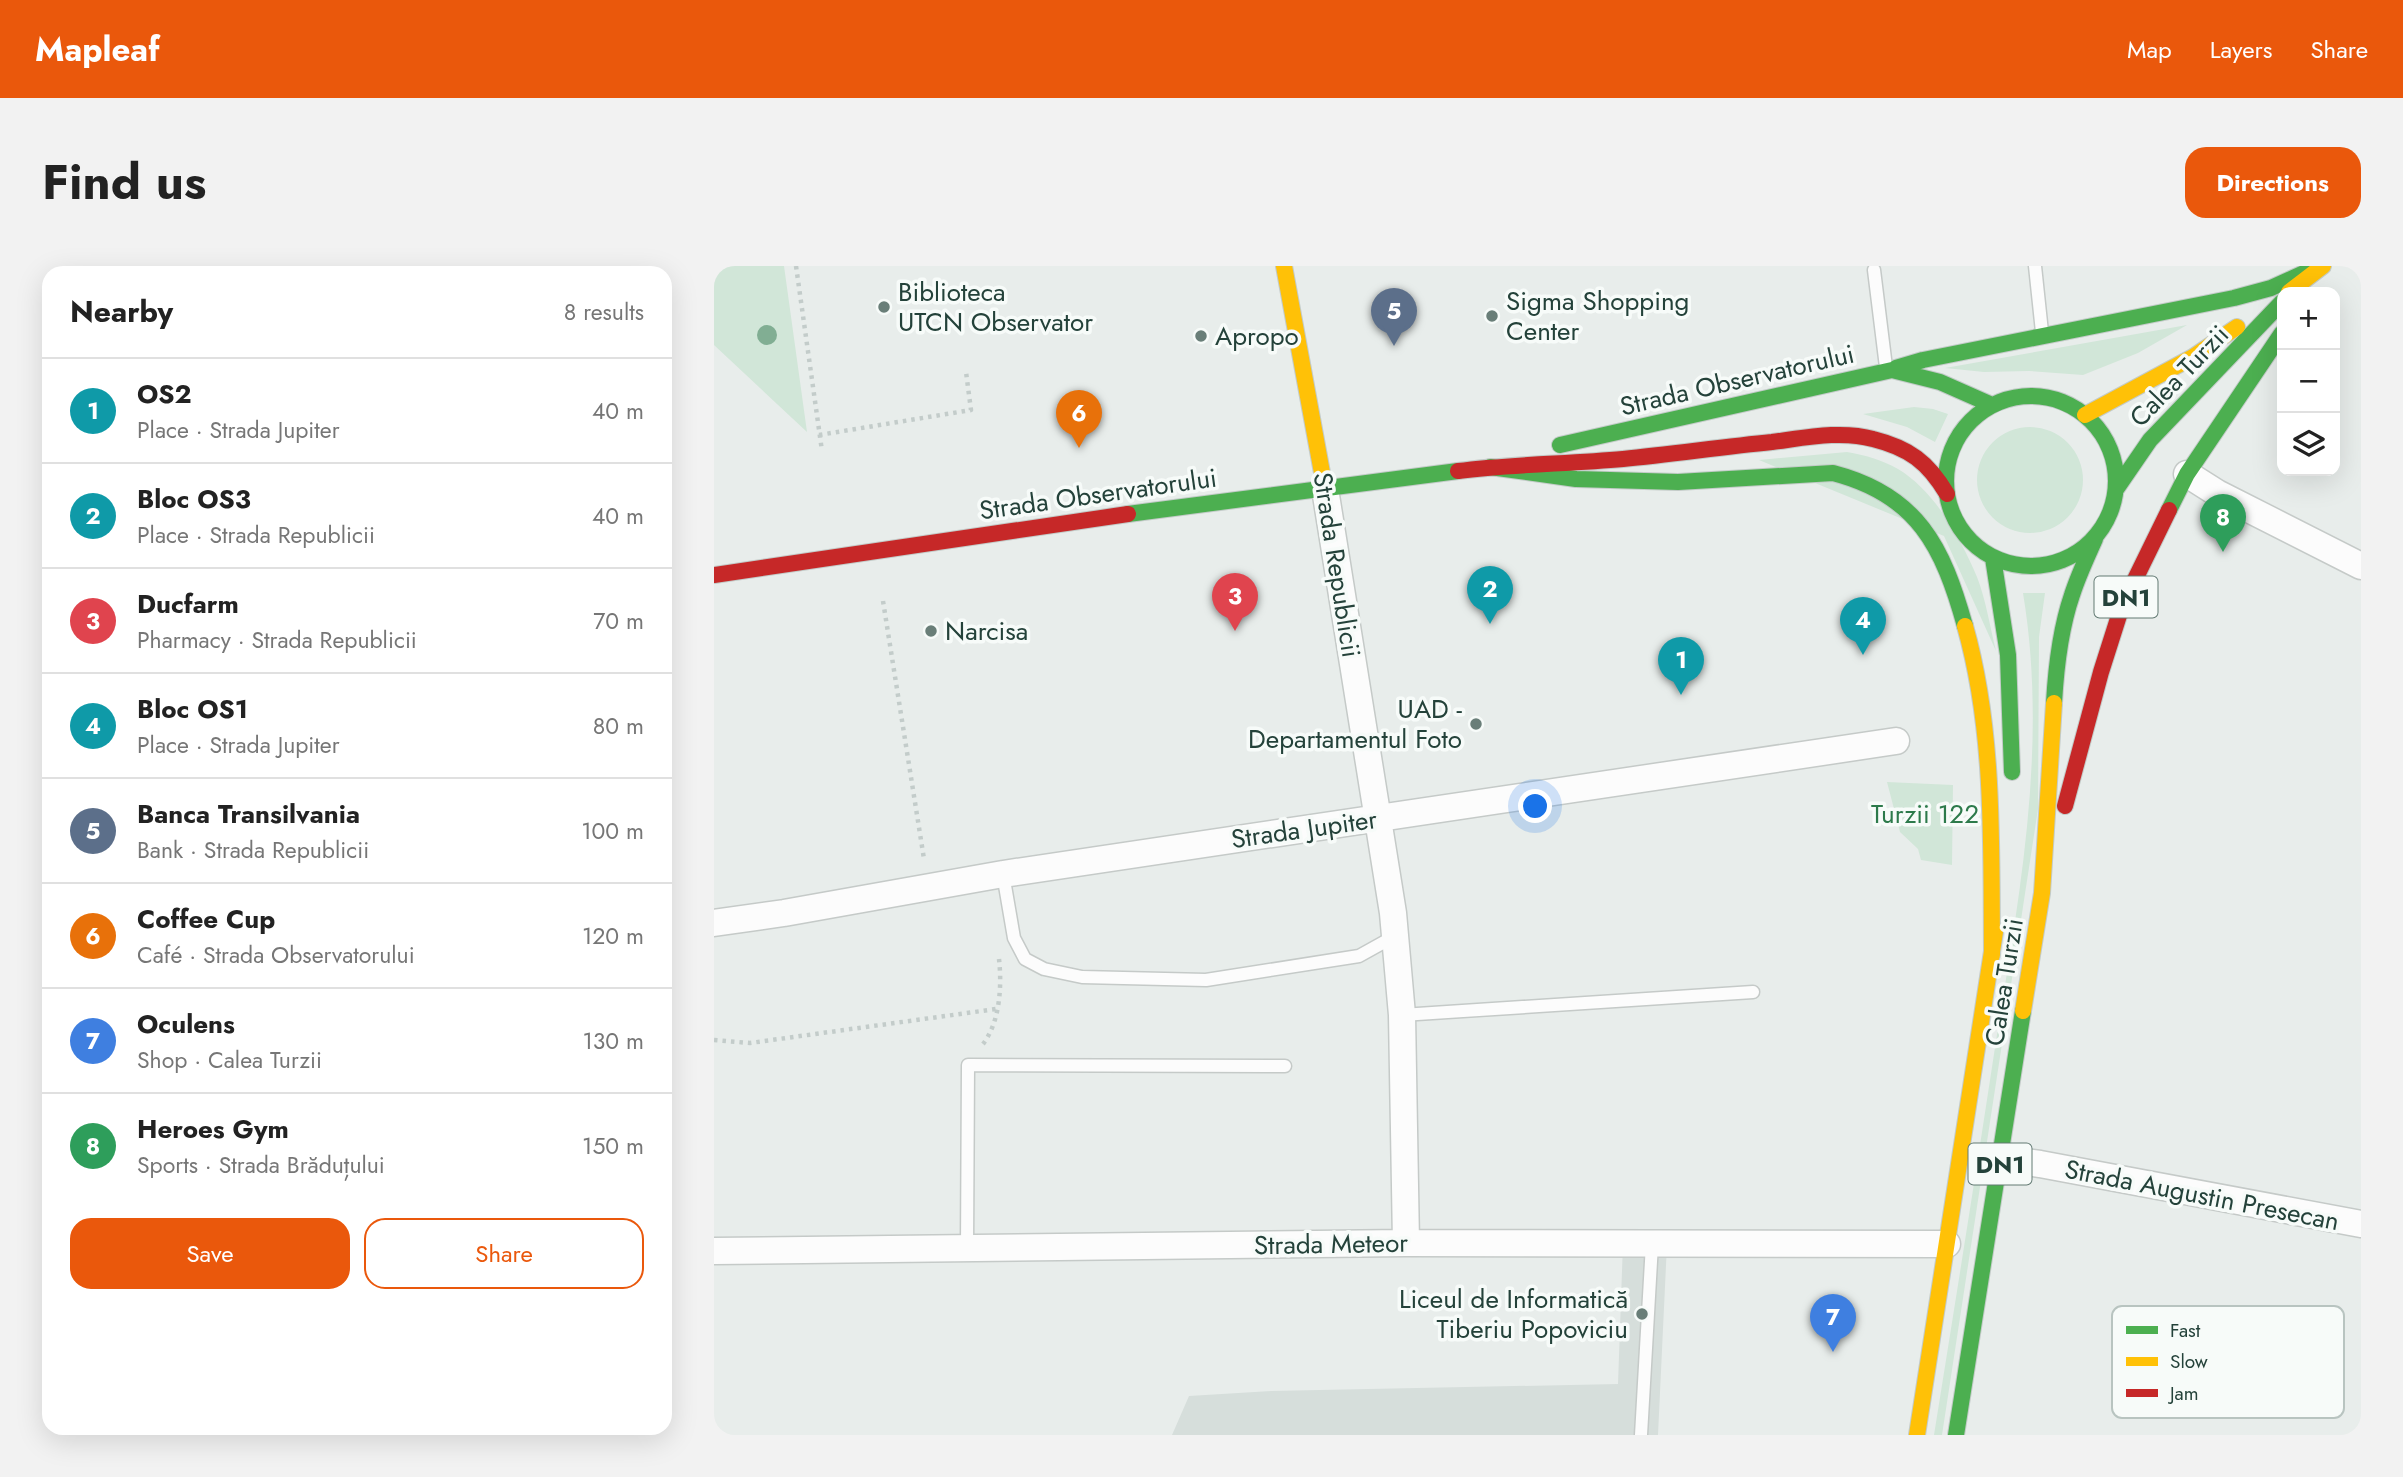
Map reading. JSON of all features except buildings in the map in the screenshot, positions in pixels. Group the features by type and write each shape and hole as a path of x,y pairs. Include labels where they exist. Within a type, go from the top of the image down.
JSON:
{"main road":[{"name":"Strada Republicii","path":"1284,266 1325,489"},
{"path":"1889,370 1923,360 2234,298 2271,288 2323,266"},
{"path":"2301,287 2323,266"},
{"name":"Calea Turzii","path":"2085,415 2193,357 2277,303"},
{"name":"Calea Turzii","path":"2117,488 2150,440 2277,305"},
{"name":"DN1","path":"2042,892 2101,673 2122,606 2187,474 2277,340"},
{"name":"Strada Observatorului","path":"1490,467 1559,445 1889,370 1940,382 1992,405"},
{"name":"DN1","path":"2040,396 2064,403 2085,415 2104,435 2115,461 2117,488 2110,515 2095,539 2073,556 2047,565 2020,566 1993,558 1971,542 1955,520 1947,494 1947,468 1955,443 1971,421 1992,405 2015,397 2040,396"},
{"name":"Strada Observatorului","path":"714,575 1090,519 1490,467 1611,460 1821,436 1852,435 1888,443 1907,451 1923,461 1936,475 1947,494"},
{"path":"1490,467 1576,479 1678,482 1833,473 1857,478 1877,488 1910,513 1925,529 1940,552 1949,575 1964,620 1983,706 1988,778 1992,956"},
{"name":"Calea Turzii","path":"1956,1435 2042,892 2056,673 2064,623 2095,539"},
{"path":"1993,558 2008,655 2012,786"},
{"name":"Calea Turzii","path":"1917,1435 1992,956 2008,831"}],"street":[{"path":"2187,474 2217,493 2361,566"},
{"name":"Strada Republicii","path":"1325,489 1395,936 1402,1015 1406,1243"},
{"name":"Strada Jupiter","path":"714,923 1003,874 1896,741"},
{"name":"Strada Augustin Presecan","path":"2001,1159 2361,1224"},
{"name":"Strada Meteor","path":"714,1251 1406,1243 1947,1244"}],"lane":[{"path":"2035,266 2042,336"},
{"path":"1874,270 1889,370"},
{"path":"1003,874 1014,938 1025,959 1044,969 1082,977 1206,981 1359,956 1395,936"},
{"path":"1402,1015 1753,992"},
{"path":"967,1248 968,1065 1285,1066"},
{"path":"1641,1435 1652,1244"}],"path":[{"path":"796,266 822,451"},
{"path":"819,435 971,410 965,372"},
{"path":"883,601 928,887"},
{"path":"968,1065 993,1032 1001,977 998,952"},
{"path":"714,1040 750,1043 996,1009"}],"shaded area":[{"name":"Liceul de Informatică Tiberiu Popoviciu","path":"1623,1243 1667,1244 1658,1435 1172,1435 1189,1396 1271,1391 1618,1384"}],"green space":[{"path":"714,266 784,266 807,432 714,345"},
{"path":"2187,325 2138,353 2083,375 1945,368"},
{"path":"1914,407 1948,414 1935,442 1907,427 1863,414"},
{"path":"2030,427 2050,431 2068,442 2079,460 2083,480 2079,500 2068,518 2050,529 2030,533 2010,529 1992,518 1981,500 1977,480 1981,460 1992,442 2010,431"},
{"path":"1847,452 1873,458 1898,469 1911,478 1935,503 1955,532 1977,577 1996,651 1944,536 1759,460"},
{"path":"2023,593 2045,593 2039,637 2038,809 1942,1435 1934,1435 2014,929 2028,818 2033,706"},
{"name":"Turzii 122","path":"1887,782 1953,785 1952,865 1921,860 1918,849 1900,832"}],"traffic: fast":[{"path":"1896,368 1923,360 2234,298 2271,288 2315,268"},
{"path":"2117,488 2150,440 2277,307"},
{"path":"2169,510 2187,474 2277,340"},
{"path":"1560,445 1892,370 1940,382 1992,405"},
{"path":"2031,396 2063,403 2091,421 2109,449 2116,481 2109,513 2091,541 2063,559 2031,566 1999,559 1971,541 1953,513 1946,481 1953,449 1971,421 1999,403 2031,396"},
{"path":"1490,467 1576,479 1678,482 1833,473 1886,495 1906,510 1923,528 1947,572 1965,626"},
{"path":"1128,514 1458,471"},
{"path":"2054,703 2064,622 2077,581 2095,539"},
{"path":"1993,558 2008,655 2012,772"},
{"path":"1956,1435 2023,1011"}],"traffic: slow":[{"path":"1284,266 1325,489"},
{"path":"2296,287 2323,266"},
{"path":"2085,415 2193,357 2237,327"},
{"path":"1965,626 1975,666 1986,748 1991,831 1992,955"},
{"path":"2023,1011 2042,893 2054,703"},
{"path":"1917,1435 1995,932"}],"traffic: jam":[{"path":"1458,471 1623,459 1848,435 1873,439 1907,452 1925,465 1947,494"},
{"path":"2065,806 2101,672 2122,606 2169,510"},
{"path":"714,575 1128,514"}],"place":[{"name":"Biblioteca UTCN Observator","path":"884,307"},
{"name":"Sigma Shopping Center","path":"1492,316"},
{"name":"Apropo","path":"1201,336"},
{"name":"Banca Transilvania","path":"1394,346"},
{"name":"Coffee Cup","path":"1079,448"},
{"name":"Heroes Gym","path":"2223,552"},
{"name":"Bloc OS3","path":"1490,624"},
{"name":"Narcisa","path":"931,631"},
{"name":"Ducfarm","path":"1235,631"},
{"name":"Bloc OS1","path":"1863,655"},
{"name":"OS2","path":"1681,695"},
{"name":"UAD - Departamentul Foto","path":"1476,724"},
{"name":"Liceul de Informatică Tiberiu Popoviciu","path":"1642,1314"},
{"name":"Oculens","path":"1833,1352"}]}
